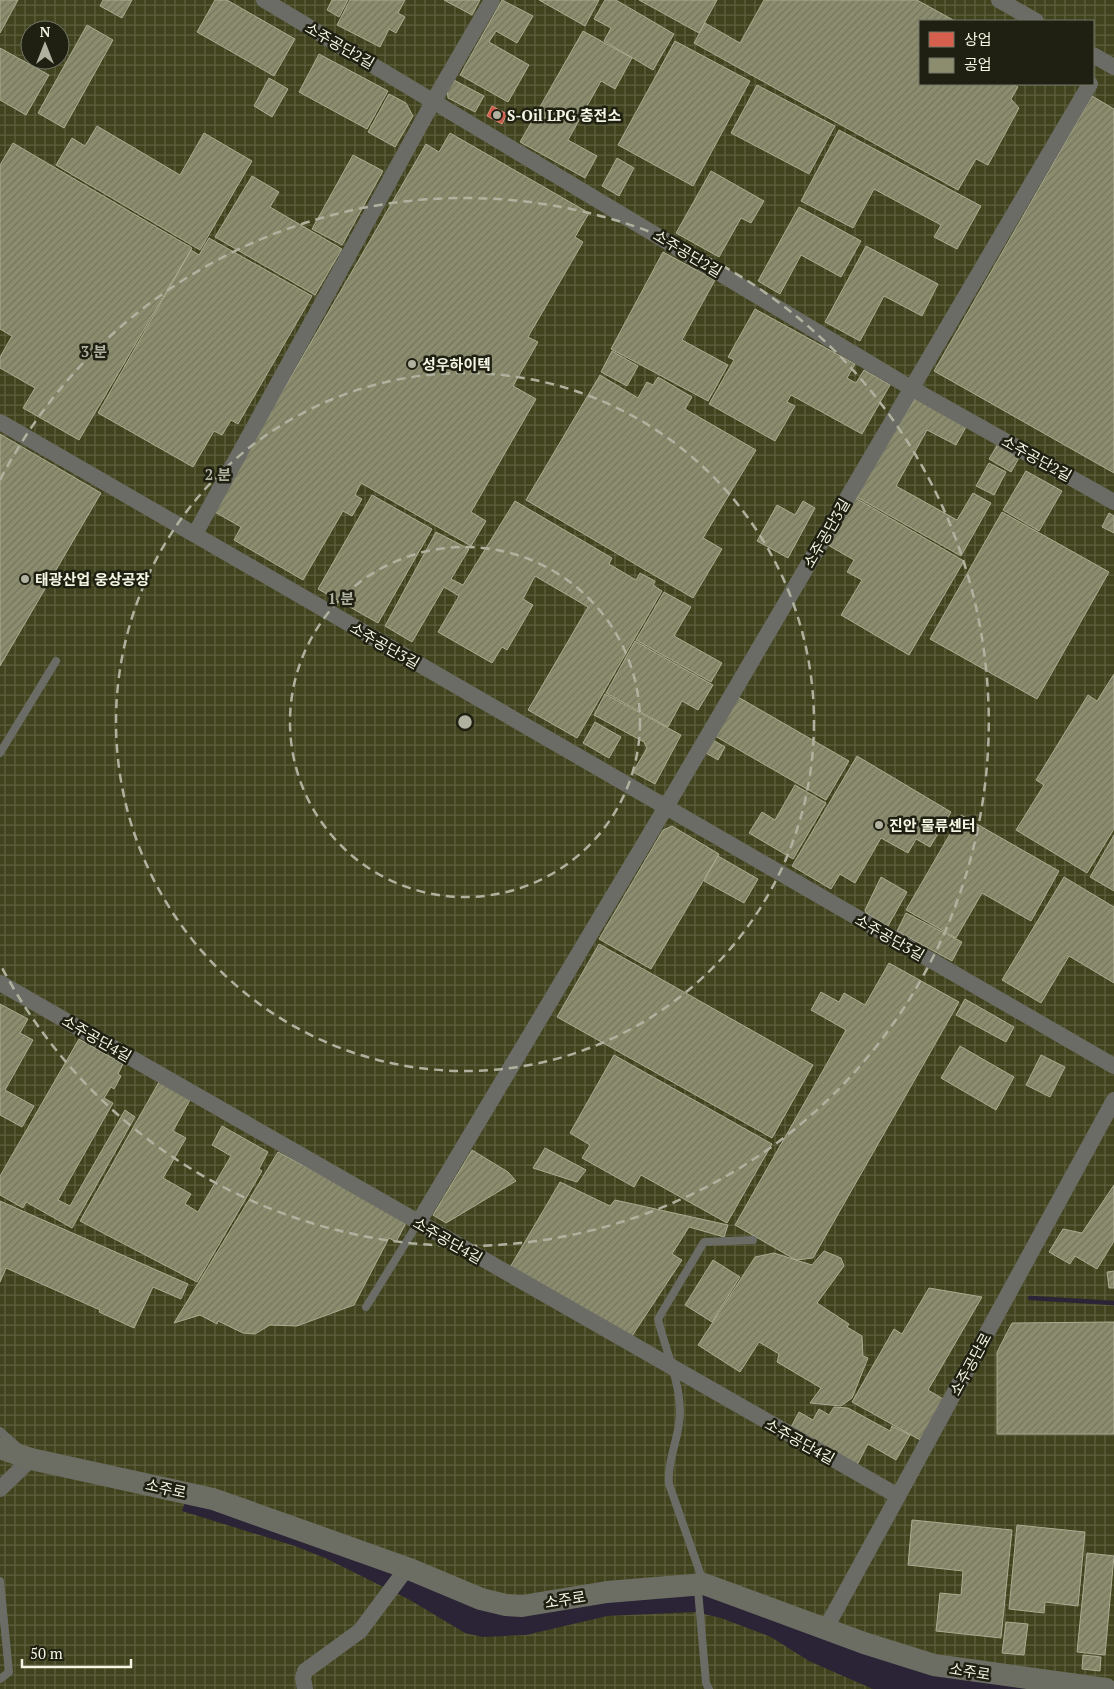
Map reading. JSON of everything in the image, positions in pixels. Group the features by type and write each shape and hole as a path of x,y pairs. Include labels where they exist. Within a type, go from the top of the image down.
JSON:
{"street":[{"name":"소주공단2길","path":"264,0 434,100 911,388 1114,502"},
{"path":"194,534 434,100 492,0"},
{"path":"999,0 1034,20"},
{"path":"1094,77 1103,61"},
{"name":"소주공단3길","path":"666,807 1089,85"},
{"name":"소주공단3길","path":"0,422 1114,1066"},
{"path":"418,1223 666,807"},
{"name":"소주공단4길","path":"0,982 670,1368 898,1496"},
{"name":"소주공단로","path":"826,1628 1114,1100"},
{"name":"소주로","path":"0,1448 31,1459 213,1499 407,1568 481,1599 506,1605 522,1606 607,1592 704,1584 864,1643 934,1665 1106,1689"},
{"path":"0,1489 31,1459"},
{"path":"305,1689 303,1678 305,1670 360,1630 407,1568"}],"lane":[{"path":"0,753 56,661"},
{"path":"366,1307 418,1223"},
{"path":"709,1689 706,1683 698,1618 698,1590 704,1584 669,1484 668,1471 680,1415 679,1394 670,1368 658,1319 704,1242 753,1240"},
{"path":"0,1431 31,1459"},
{"path":"0,1581 9,1672 0,1679"}],"shaded area":[{"path":"0,0 1114,0 1114,1689 0,1689"},
{"path":"187,1496 472,1602 670,1594 720,1595 752,1607 1070,1689 873,1689 809,1661 771,1637 721,1618 695,1612 607,1616 526,1635 483,1637 465,1633 410,1600 325,1558 295,1546 182,1511"}],"building: 상업":[{"name":"S-Oil LPG 충전소","path":"492,106 507,114 502,124 487,116"}],"building: 공업":[{"path":"0,0 18,0 0,33"},
{"path":"103,0 132,0 122,18 100,6"},
{"path":"215,0 227,0 295,39 274,76 197,32"},
{"path":"332,0 348,0 339,17 327,10"},
{"path":"350,0 405,0 398,13 405,17 396,33 389,29 380,47 337,25"},
{"path":"444,0 480,0 472,15"},
{"path":"502,0 533,16 517,43 496,31 489,42 529,65 508,102 460,75"},
{"path":"539,0 599,0 585,26"},
{"path":"605,0 616,0 674,34 653,70 604,41 611,28 594,19"},
{"path":"639,0 717,0 699,33"},
{"path":"764,0 917,0 953,20 919,20 919,85 1014,85 1018,87 1011,99 1019,108 988,165 976,159 958,190 694,43 705,23 740,43"},
{"path":"87,25 113,40 64,128 38,113 62,70 70,70 70,56"},
{"path":"583,31 632,58 615,89 601,81 568,140 597,156 585,178 520,142"},
{"path":"675,41 750,81 693,186 618,145"},
{"path":"0,48 20,59 20,70 40,70 49,75 26,115 0,100"},
{"path":"319,54 388,91 367,129 299,92"},
{"path":"269,78 288,89 272,117 254,106"},
{"path":"452,79 484,96 475,112 448,98 447,88"},
{"path":"757,85 835,126 809,174 731,133"},
{"path":"389,94 406,103 413,116 395,147 368,132"},
{"path":"1092,96 1114,109 1114,473 934,371"},
{"path":"97,126 180,175 204,133 252,161 200,250 56,165 72,138 85,146"},
{"path":"839,130 981,206 957,249 934,237 941,225 874,189 853,228 801,201"},
{"name":"성우하이텍","path":"450,133 589,213 575,237 583,242 528,337 538,342 513,386 536,399 471,512 486,521 471,546 361,483 355,495 362,499 352,516 343,511 303,580 234,540 241,527 213,511 426,144 439,152"},
{"path":"13,143 192,248 79,440 23,408 35,388 0,368 0,357 12,336 0,329 0,165"},
{"path":"353,155 383,171 342,245 312,229"},
{"path":"617,158 634,168 619,196 602,186"},
{"path":"711,171 764,201 751,223 741,218 719,257 676,233"},
{"path":"252,176 279,192 270,207 342,249 315,295 215,237"},
{"path":"799,207 861,241 841,277 801,255 780,294 758,281"},
{"path":"209,238 312,296 238,424 231,420 222,435 214,431 193,467 98,413 191,250 199,255"},
{"path":"866,246 938,284 922,316 884,296 860,341 825,322"},
{"path":"663,252 715,280 682,340 728,365 708,401 611,349"},
{"path":"755,309 855,364 847,378 856,383 864,370 890,385 862,434 791,395 787,402 795,406 775,441 709,404 734,360 728,357"},
{"path":"612,351 638,366 627,386 601,372"},
{"path":"600,375 638,398 647,382 653,385 658,377 692,397 685,409 756,450 703,538 722,549 693,598 526,500"},
{"path":"916,397 967,425 956,445 927,430 896,486 957,520 973,493 991,503 961,556 855,496"},
{"name":"태광산업 웅상공장","path":"0,434 101,493 0,666"},
{"path":"998,444 1020,456 1011,472 989,459"},
{"path":"989,463 1006,472 994,495 976,486"},
{"path":"1026,471 1062,491 1039,531 1003,510"},
{"path":"372,495 432,529 378,623 318,589"},
{"path":"854,497 964,561 909,655 841,615 862,580 847,572 854,560 826,544"},
{"path":"515,501 612,558 609,564 636,580 640,573 655,581 653,585 662,591 577,738 528,710 588,607 535,576 523,599 533,605 507,650 502,647 492,663 438,632 459,596 444,587 412,642 385,626 436,532 469,549 451,579 463,585"},
{"path":"803,501 815,508 788,558 757,541 777,505 795,515"},
{"path":"1002,512 1109,572 1037,699 930,639"},
{"path":"1109,513 1114,516 1114,533 1102,527"},
{"path":"664,592 691,607 674,636 722,663 711,682 636,640"},
{"path":"635,641 713,685 698,710 682,701 668,727 606,693"},
{"path":"1114,674 1114,829 1087,873 1016,830 1044,785 1036,780 1088,695 1097,701"},
{"path":"605,694 681,735 655,784 633,772 647,748 644,742 594,715"},
{"path":"738,697 849,761 826,800 715,736"},
{"path":"595,722 621,737 609,758 583,743"},
{"path":"713,740 725,747 718,760 706,753"},
{"name":"진안 물류센터","path":"857,756 951,812 930,847 916,839 908,853 881,838 855,883 840,874 831,889 792,866"},
{"path":"795,785 826,803 793,859 749,833 762,812 775,820"},
{"path":"961,815 1059,871 1031,921 982,893 956,938 906,910"},
{"path":"672,826 719,854 651,969 599,939 663,830"},
{"path":"1114,835 1114,891 1090,877"},
{"path":"718,856 758,879 744,903 704,881"},
{"path":"881,877 907,892 888,926 866,913 865,910"},
{"path":"1064,877 1114,907 1114,983 1069,956 1041,1003 1002,980"},
{"path":"906,913 962,942 952,961 897,931"},
{"path":"599,944 813,1065 772,1138 557,1017"},
{"path":"889,963 959,1002 813,1258 796,1260 735,1225 846,1030 811,1010 821,992 839,1002 844,993 865,1005"},
{"path":"965,999 1014,1027 1006,1042 956,1015"},
{"path":"0,1004 28,1019 20,1033 33,1040 5,1090 34,1106 22,1127 0,1115"},
{"path":"79,1039 123,1064 118,1074 121,1076 114,1089 111,1087 104,1098 113,1103 58,1200 70,1206 125,1110 135,1117 72,1228 26,1202 23,1208 0,1195 0,1176"},
{"path":"960,1046 1014,1077 996,1110 941,1078"},
{"path":"614,1055 772,1144 727,1223 641,1175 634,1187 582,1158 590,1145 570,1133"},
{"path":"1041,1055 1065,1067 1050,1097 1026,1085"},
{"path":"159,1082 190,1100 173,1131 186,1138 163,1178 191,1194 185,1204 198,1212 231,1156 212,1145 222,1126 268,1152 259,1169 262,1171 197,1282 80,1221"},
{"path":"545,1148 586,1170 577,1182 533,1168"},
{"path":"472,1150 508,1172 516,1181 446,1223 433,1215"},
{"path":"278,1152 403,1218 405,1225 396,1242 389,1238 354,1305 297,1326 270,1325 255,1334 243,1333 218,1321 217,1324 200,1315 174,1323"},
{"path":"560,1182 610,1206 615,1200 728,1225 724,1237 689,1227 672,1254 682,1260 630,1339 509,1269"},
{"path":"1114,1185 1114,1241 1097,1269 1075,1256 1070,1264 1049,1252 1063,1229 1082,1233"},
{"path":"0,1201 188,1284 181,1299 153,1287 134,1328 99,1312 100,1310 6,1268 0,1282"},
{"path":"824,1251 841,1258 844,1266 817,1303 849,1324 847,1327 862,1336 863,1356 868,1358 852,1398 841,1406 810,1403 821,1388 777,1362 779,1354 759,1342 740,1372 698,1345 755,1257 774,1253 812,1265"},
{"path":"713,1260 740,1277 712,1322 685,1305"},
{"path":"1114,1271 1114,1288 1109,1288 1107,1272"},
{"path":"929,1288 982,1297 928,1390 945,1400 922,1441 852,1402 894,1329 902,1334"},
{"path":"1114,1322 1114,1434 997,1434 997,1352 1012,1323"},
{"path":"834,1407 848,1408 890,1431 892,1426 910,1435 896,1460 868,1444 857,1465 790,1429 799,1412 813,1420 819,1409 829,1415"},
{"path":"912,1520 1012,1530 1001,1638 936,1631 940,1593 961,1595 963,1571 908,1565"},
{"path":"1017,1525 1085,1532 1078,1606 1045,1602 1044,1613 1009,1609"},
{"path":"1087,1553 1114,1556 1105,1655 1077,1652"},
{"path":"1006,1622 1028,1624 1024,1655 1002,1653"},
{"path":"1083,1655 1101,1657 1100,1671 1082,1669"}],"waterway":[{"path":"1030,1298 1114,1303"}],"place":[{"name":"S-Oil LPG 충전소","path":"497,115"},
{"name":"성우하이텍","path":"412,364"},
{"name":"태광산업 웅상공장","path":"25,579"},
{"name":"진안 물류센터","path":"879,825"}]}
